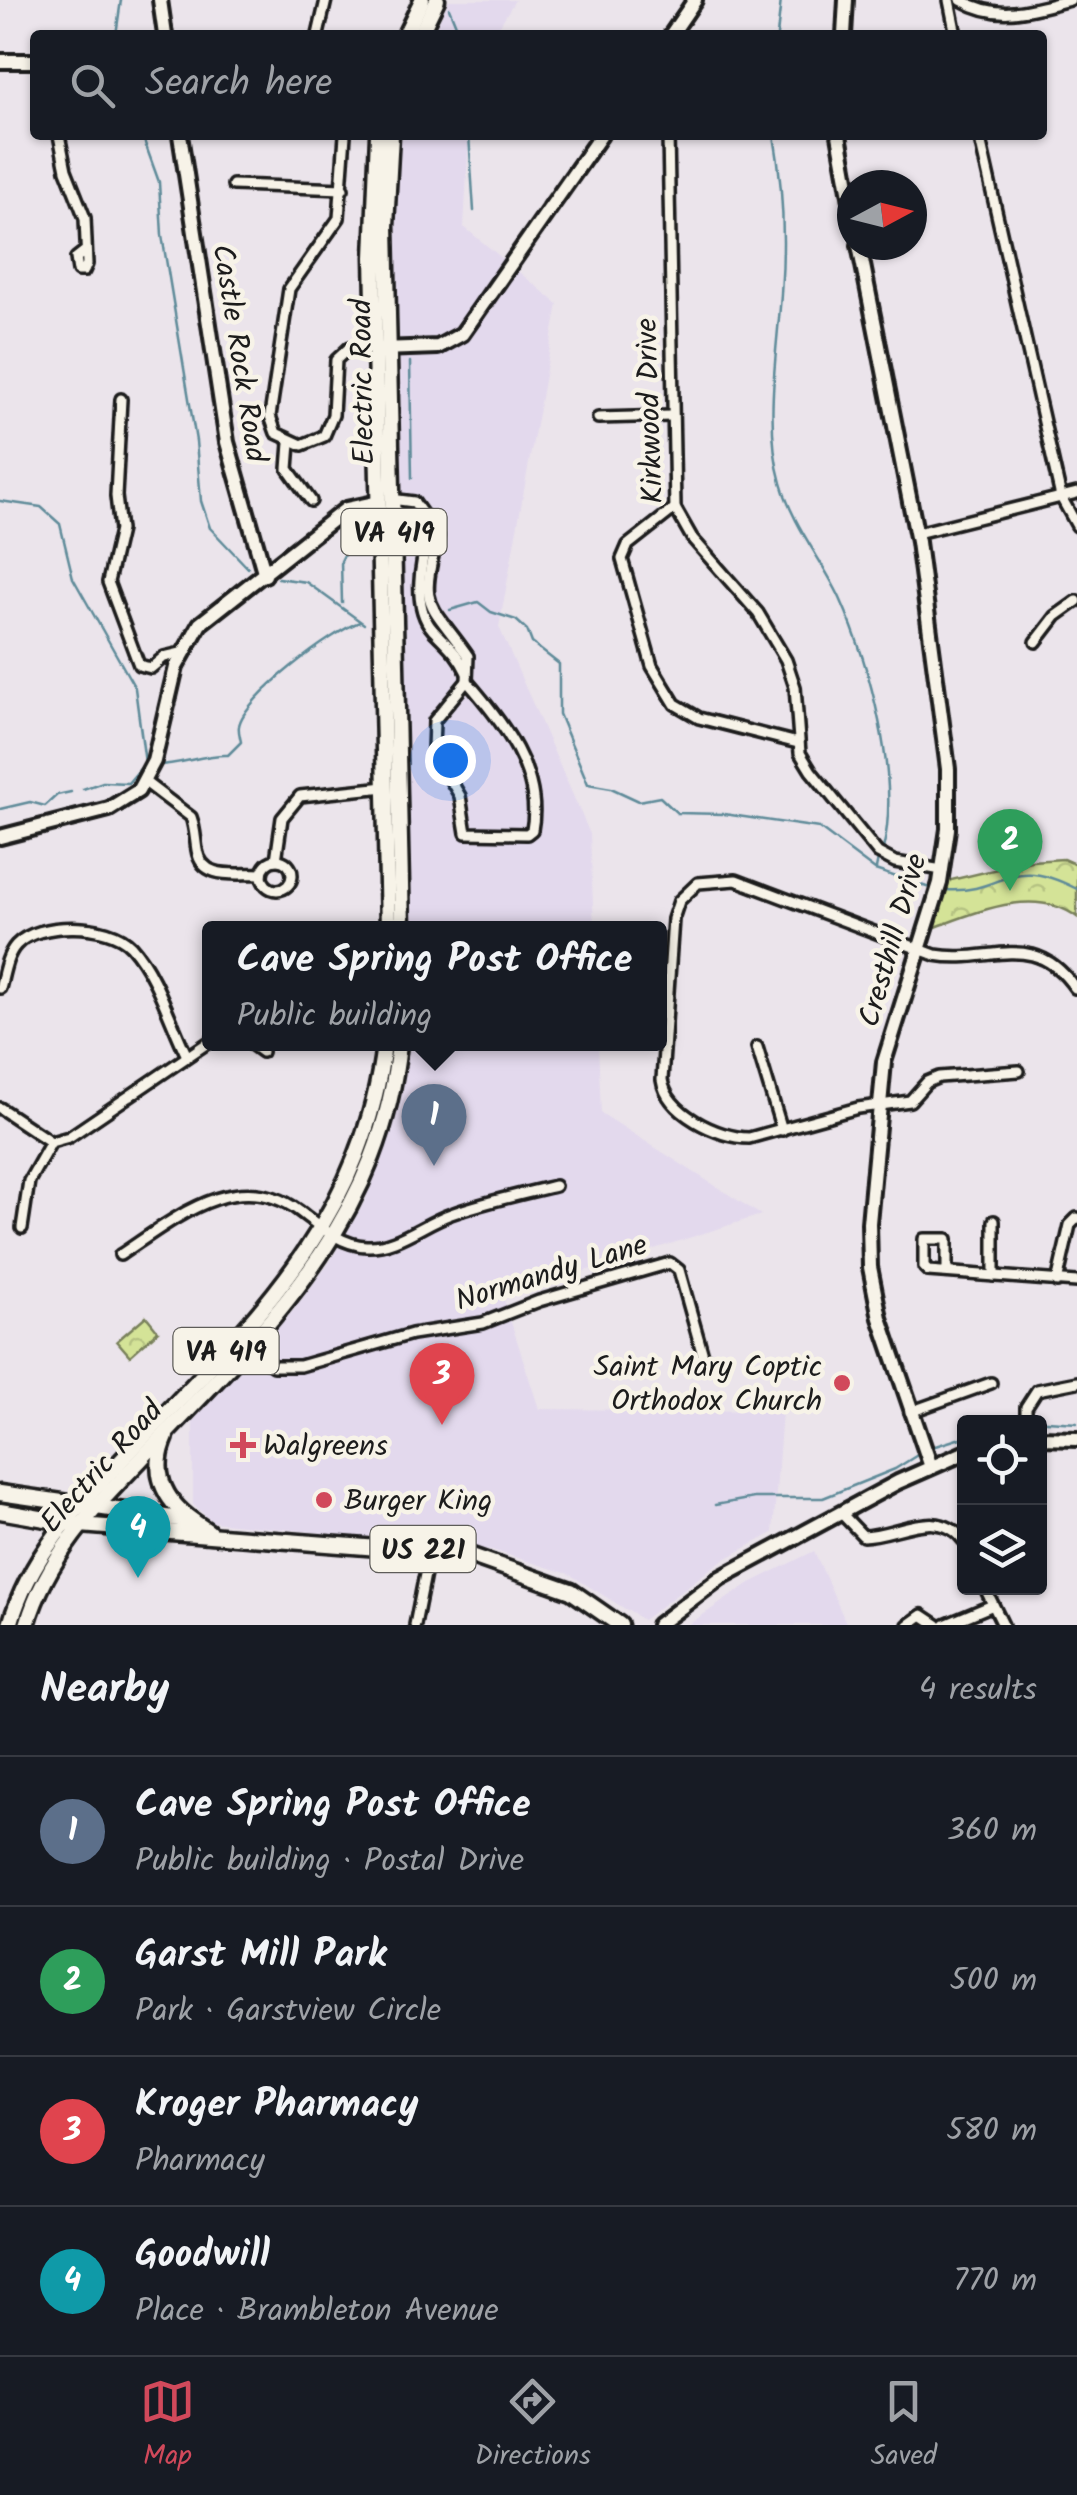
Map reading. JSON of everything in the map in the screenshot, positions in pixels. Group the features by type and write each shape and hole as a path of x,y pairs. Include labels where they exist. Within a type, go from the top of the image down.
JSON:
{"main road":[{"path":"407,30 422,0"},
{"path":"422,30 436,0"},
{"name":"Electric Road","path":"378,140 373,186 402,921"},
{"name":"Electric Road","path":"382,350 391,140"},
{"name":"Electric Road","path":"388,503 384,787 388,921"},
{"name":"Electric Road","path":"329,1232 364,1136 382,1051"},
{"name":"Electric Road","path":"27,1625 50,1568 80,1525 170,1430 329,1232 378,1138 397,1051"},
{"name":"Electric Road","path":"10,1625 33,1568 76,1506 243,1342"},
{"path":"170,1430 160,1452 161,1485 178,1510 209,1532"},
{"path":"0,1493 193,1521"},
{"name":"US 221","path":"0,1512 80,1525 191,1535 209,1532 430,1549 523,1570 571,1591 620,1625"}],"street":[{"path":"160,0 164,30"},
{"path":"319,30 326,0"},
{"path":"674,30 695,0"},
{"path":"844,30 846,0"},
{"path":"949,0 955,30"},
{"path":"962,0 988,14 1008,15 1070,0"},
{"path":"0,61 30,61"},
{"path":"60,140 66,170 85,218 85,251"},
{"name":"Castle Rock Road","path":"181,140 227,442 264,575"},
{"path":"345,140 343,189 335,227 303,264 284,305 270,416 276,433 290,443 309,444 329,430 336,360 350,348 438,347 462,334 598,140"},
{"name":"Kirkwood Drive","path":"669,140 674,508 683,526 758,614 786,660 796,687 798,743 810,771 878,853 939,883"},
{"path":"840,140 845,170"},
{"path":"980,140 1061,497 1077,526"},
{"path":"233,185 343,189"},
{"name":"Cresthill Drive","path":"862,260 916,533 946,740 948,829 939,883 886,1052 869,1223 870,1267 880,1318 931,1466"},
{"path":"121,399 116,480 120,530 108,572 109,593 139,665 151,668 164,657 181,653"},
{"path":"598,418 671,416"},
{"path":"290,443 288,468 296,486 312,501"},
{"path":"916,533 1077,493"},
{"path":"0,837 109,809 131,797 150,771 181,653 208,616 346,509 388,503 414,502 438,536 429,603 434,616 468,656 467,681 434,721 435,758 460,796 466,832 527,834 532,830 534,817 524,764 467,681 458,654 429,625 422,609 422,562 429,536 421,524 388,503"},
{"path":"674,508 628,544 622,559 660,685 693,716 798,743"},
{"path":"1036,642 1056,616 1077,600"},
{"path":"150,771 186,810 194,824 199,860 207,868 220,874 262,874"},
{"path":"276,860 282,818 300,796 384,787"},
{"path":"276,860 290,868 288,885 279,890 268,887 262,874 266,864 276,860"},
{"path":"667,998 671,933 679,900 690,888 709,880 736,880 917,950 953,959 1006,951 1030,953 1051,962 1075,988"},
{"path":"0,988 9,956 24,938 63,930 113,934 128,942 140,958 187,1056"},
{"path":"22,1228 29,1180 52,1142 77,1132 202,1046"},
{"path":"757,1047 782,1130"},
{"path":"664,1051 662,1080 667,1098 701,1122 732,1136 749,1138 910,1101 927,1082 940,1077 1019,1071"},
{"path":"0,1108 52,1142"},
{"path":"120,1255 189,1211 233,1192 253,1192 283,1201 354,1244 382,1244 452,1214 556,1186"},
{"path":"1058,1282 1070,1225 1077,1218"},
{"path":"994,1221 994,1276"},
{"path":"947,1272 947,1239 924,1238 925,1270 947,1272 994,1276 1058,1282 1077,1282"},
{"name":"Normandy Lane","path":"243,1342 273,1366 300,1366 412,1334 482,1323 539,1301 670,1263 679,1270 704,1359"},
{"path":"1026,1415 1032,1394 1046,1386 1077,1382"},
{"path":"910,1412 991,1383"},
{"path":"1047,1438 1077,1439"},
{"path":"658,1625 706,1586 957,1456"},
{"path":"841,1513 863,1536 930,1523 952,1528 957,1533"},
{"path":"415,1625 430,1549"},
{"path":"989,1595 1003,1625"},
{"path":"908,1625 922,1614 941,1625 993,1605"}],"shaded area":[{"path":"449,0 515,0 497,30 434,30"},
{"path":"401,140 469,140 464,227 558,304 499,627 590,834 594,921 412,921 395,179"},
{"path":"409,1051 598,1051 601,1113 761,1215 503,1297 539,1409 782,1411 773,1533 721,1561 643,1620 569,1574 492,1550 213,1522 193,1505 193,1421 292,1312 329,1263 366,1199 401,1096"},
{"path":"814,1551 847,1625 688,1625 750,1583"}],"green space":[{"path":"1063,859 1077,865 1077,917 1043,903 1025,903 987,909 933,928 947,881 1031,861"},
{"path":"146,1316 158,1331 130,1356 117,1341"}],"waterway":[{"path":"117,30 121,0"},
{"path":"778,30 781,0"},
{"path":"449,8 458,30"},
{"path":"144,140 159,182 162,235 196,441 201,501 210,528 248,568"},
{"path":"469,140 474,211"},
{"path":"775,140 783,234 773,389 776,460 793,513 840,598 871,687 888,789 883,849"},
{"path":"410,362 412,478"},
{"path":"0,501 41,507 60,524 73,578 135,688 145,763"},
{"path":"342,603 341,561 366,511"},
{"path":"278,578 306,582 364,624"},
{"path":"450,610 478,602 491,612 516,620 527,630 532,643 559,664 559,714 588,784 611,788 639,801 660,797 677,813 724,814 819,828 875,870 933,889"},
{"path":"156,765 228,755 241,742 239,726 256,699 311,651 360,622"},
{"path":"83,789 103,782 128,783 144,764"},
{"path":"0,809 30,802 45,806 57,795 71,792"},
{"path":"876,869 878,859"},
{"path":"946,890 966,890 1020,874 1035,874 1077,889"},
{"path":"1047,1421 1077,1423"},
{"path":"932,1447 957,1439"},
{"path":"715,1505 754,1498 823,1498 895,1469 919,1454"}],"place":[{"name":"Garst Mill Park","path":"1010,891"},
{"name":"Cave Spring Post Office","path":"434,1166"},
{"name":"Saint Mary Coptic Orthodox Church","path":"842,1383"},
{"name":"Kroger Pharmacy","path":"442,1425"},
{"name":"Walgreens","path":"243,1445"},
{"name":"Burger King","path":"324,1500"},
{"name":"Goodwill","path":"138,1578"}]}
